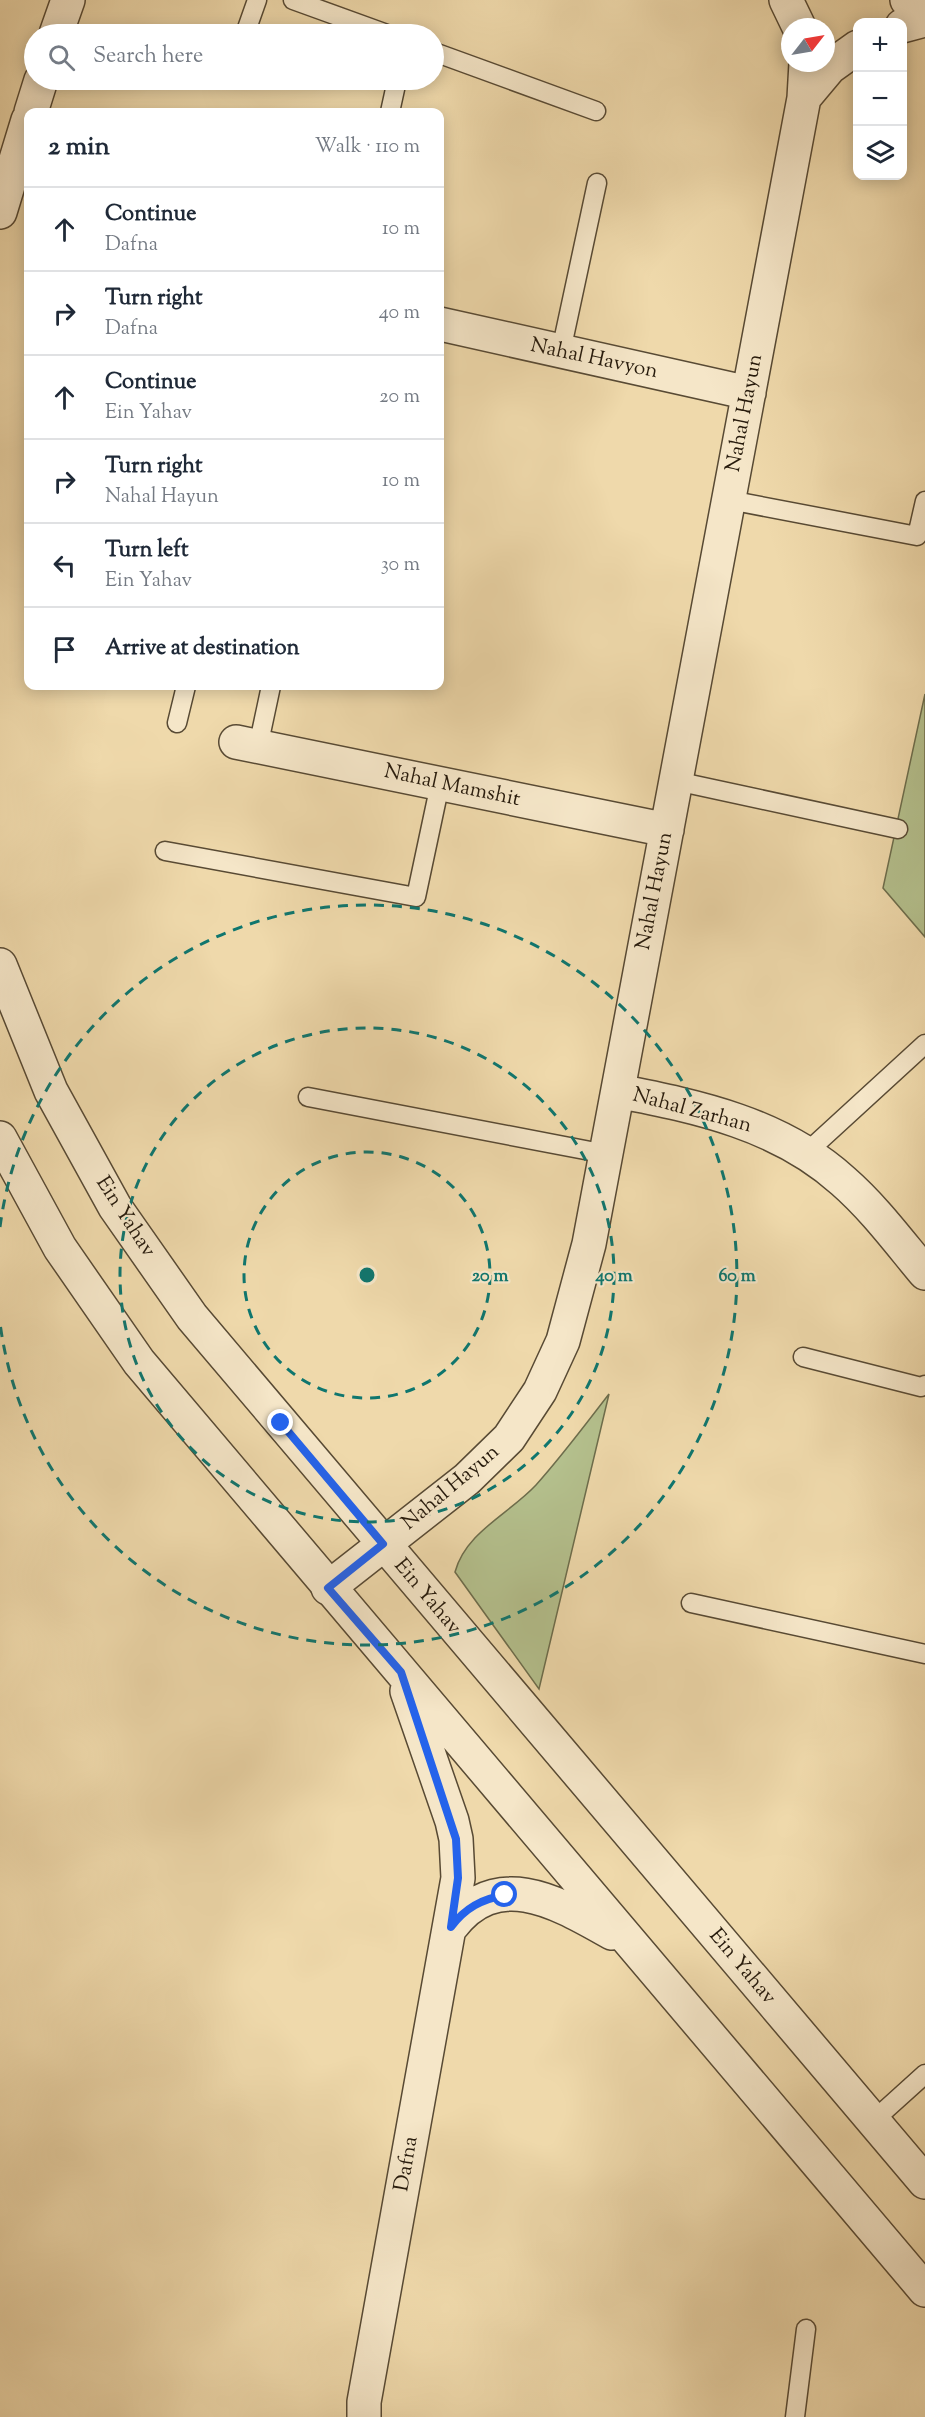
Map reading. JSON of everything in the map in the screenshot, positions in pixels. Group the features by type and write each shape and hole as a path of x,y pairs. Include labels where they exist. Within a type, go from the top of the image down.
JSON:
{"street":[{"path":"60,24 68,0"},
{"path":"786,0 795,18"},
{"path":"907,0 925,6"},
{"path":"907,25 925,20"},
{"name":"Nahal Hayun","path":"804,98 830,67 853,51"},
{"name":"Nahal Hayun","path":"328,1588 489,1459 509,1438 540,1391 572,1316 606,1154 729,500 804,98 805,72"},
{"path":"32,108 38,90"},
{"path":"0,212 24,133"},
{"name":"Nahal Havyon","path":"444,325 749,393"},
{"name":"Nahal Mamshit","path":"247,744 667,830"},
{"name":"Ein Yahav","path":"0,965 51,1091 116,1207 192,1317 925,2182"},
{"name":"Nahal Zarhan","path":"618,1091 697,1108 747,1123 806,1153 843,1181 867,1204 925,1273"},
{"path":"0,1138 60,1248 139,1362 328,1588 925,2290"},
{"name":"Dafna","path":"362,2412 458,1878 456,1839 401,1672"},
{"path":"451,1927 459,1916 480,1902 505,1895 533,1895 560,1904 632,1945"}],"lane":[{"path":"248,24 257,0"},
{"path":"293,0 359,24"},
{"path":"444,56 596,111"},
{"path":"391,108 395,90"},
{"path":"561,351 597,183"},
{"path":"729,500 917,536 925,501"},
{"path":"177,723 185,690"},
{"path":"247,744 269,690"},
{"path":"676,781 898,829"},
{"path":"165,851 416,897 440,784"},
{"path":"806,1153 925,1044"},
{"path":"308,1097 606,1154"},
{"path":"803,1358 921,1387 925,1386"},
{"path":"691,1603 925,1654"},
{"path":"873,2121 925,2074"},
{"path":"795,2417 806,2329"}],"green space":[{"path":"925,694 925,937 883,888"},
{"path":"609,1394 539,1689 455,1572 468,1546 536,1485"}],"route":[{"path":"281,1423 383,1544 328,1588 401,1672 440,1784 456,1839 458,1878 451,1927 468,1908 492,1897 505,1895"}]}
